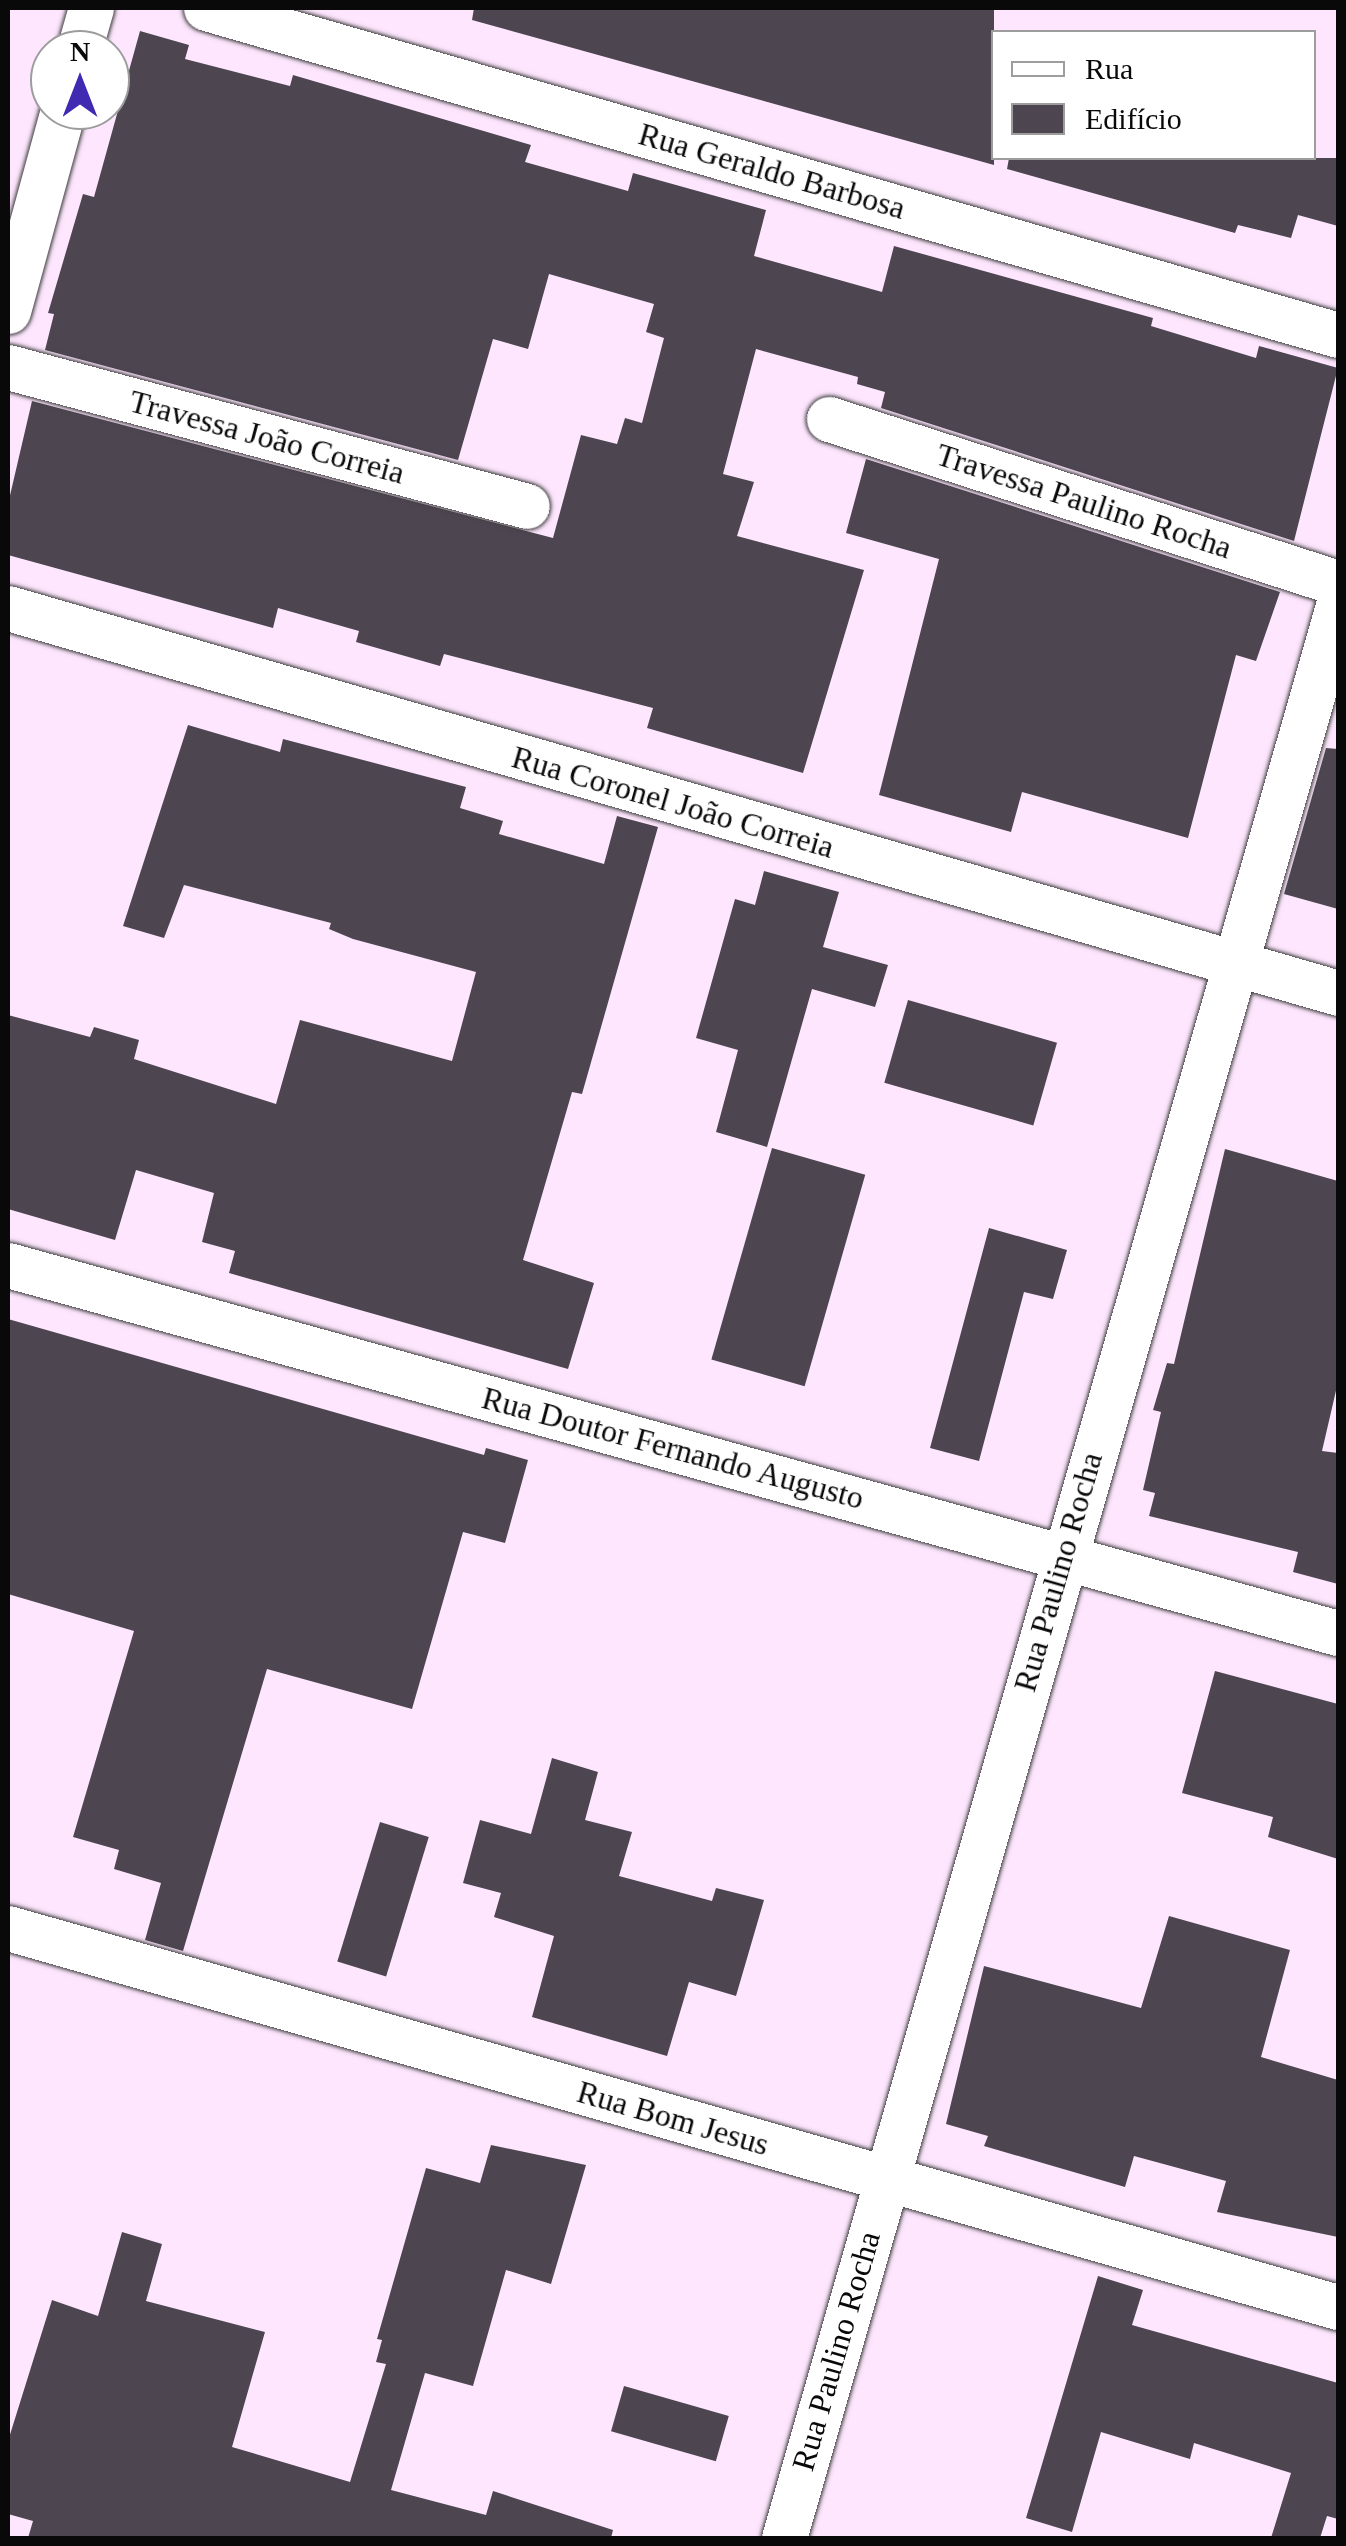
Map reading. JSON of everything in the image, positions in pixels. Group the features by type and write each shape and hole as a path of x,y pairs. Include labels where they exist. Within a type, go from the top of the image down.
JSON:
{"street":[{"name":"Rua Geraldo Barbosa","path":"206,8 1338,335"},
{"path":"8,311 58,130"},
{"name":"Travessa João Correia","path":"8,367 527,506"},
{"name":"Travessa Paulino Rocha","path":"829,420 1338,583"},
{"name":"Rua Paulino Rocha","path":"784,2538 1231,964 1338,606"},
{"name":"Rua Coronel João Correia","path":"8,608 1338,993"},
{"name":"Rua Doutor Fernando Augusto","path":"8,1265 1338,1633"},
{"name":"Rua Bom Jesus","path":"8,1928 1338,2307"}],"building":[{"path":"474,8 994,8 994,165 472,20"},
{"path":"140,31 189,45 185,59 290,86 293,75 531,145 525,162 628,191 633,173 766,210 754,256 882,292 894,246 1153,318 1151,326 1256,358 1259,346 1338,368 1294,541 881,408 885,392 857,384 858,377 756,349 723,474 754,482 737,536 864,570 803,773 647,728 653,708 444,654 440,666 356,642 359,631 278,608 273,628 8,555 8,504 32,401 553,538 581,435 617,444 625,418 642,423 664,338 646,332 654,304 549,274 528,349 493,339 458,460 45,350 54,314 48,313 83,194 94,197 113,130 130,130 130,67"},
{"path":"1338,158 1338,226 1298,215 1291,238 1238,225 1235,233 1007,169 1009,160"},
{"path":"866,459 1280,592 1256,661 1236,655 1188,838 1022,792 1011,832 879,795 939,559 846,533"},
{"path":"188,725 280,752 283,739 466,787 460,808 503,821 499,834 604,864 617,816 658,827 582,1094 572,1092 523,1260 594,1283 568,1369 229,1273 235,1251 202,1242 214,1193 136,1170 115,1240 8,1209 8,1015 90,1037 94,1027 139,1040 134,1059 276,1104 300,1020 452,1061 476,972 353,939 329,929 331,923 184,885 164,938 123,926"},
{"path":"1326,748 1338,749 1338,909 1284,894"},
{"path":"764,871 839,892 823,947 888,965 875,1007 812,989 767,1147 716,1132 738,1050 696,1038 735,899 755,905"},
{"path":"908,1000 1057,1043 1033,1125 884,1083"},
{"path":"772,1148 865,1175 805,1386 711,1359"},
{"path":"1225,1149 1338,1181 1338,1382 1322,1451 1338,1453 1338,1584 1293,1572 1298,1552 1149,1516 1155,1493 1143,1490 1161,1412 1153,1410 1167,1363 1174,1364"},
{"path":"989,1228 1067,1250 1053,1299 1024,1292 979,1461 930,1448"},
{"path":"8,1319 484,1455 486,1448 528,1460 505,1543 463,1532 412,1709 267,1669 183,1951 145,1940 161,1883 114,1869 119,1850 73,1837 134,1631 8,1594"},
{"path":"1215,1671 1338,1704 1338,1859 1268,1837 1273,1817 1182,1793"},
{"path":"552,1758 598,1772 585,1820 632,1832 619,1876 712,1901 716,1888 764,1900 736,1996 689,1982 667,2056 532,2017 554,1936 494,1917 501,1893 463,1883 480,1820 531,1834"},
{"path":"380,1822 429,1837 386,1977 337,1962"},
{"path":"1169,1916 1290,1950 1261,2057 1338,2080 1338,2237 1217,2212 1226,2181 1134,2156 1125,2187 984,2146 988,2136 946,2124 984,1966 1141,2008"},
{"path":"491,2145 586,2165 551,2284 506,2270 473,2386 425,2373 391,2490 486,2515 493,2491 613,2530 611,2538 28,2538 33,2521 8,2514 8,2441 52,2300 98,2316 122,2232 162,2244 146,2301 265,2332 232,2447 350,2482 386,2364 376,2362 382,2340 377,2339 426,2168 480,2183"},
{"path":"1098,2276 1143,2290 1132,2325 1338,2383 1338,2519 1327,2516 1320,2538 1271,2538 1291,2473 1194,2443 1190,2459 1101,2432 1072,2532 1026,2518"},
{"path":"624,2386 729,2416 716,2461 611,2431"}]}
